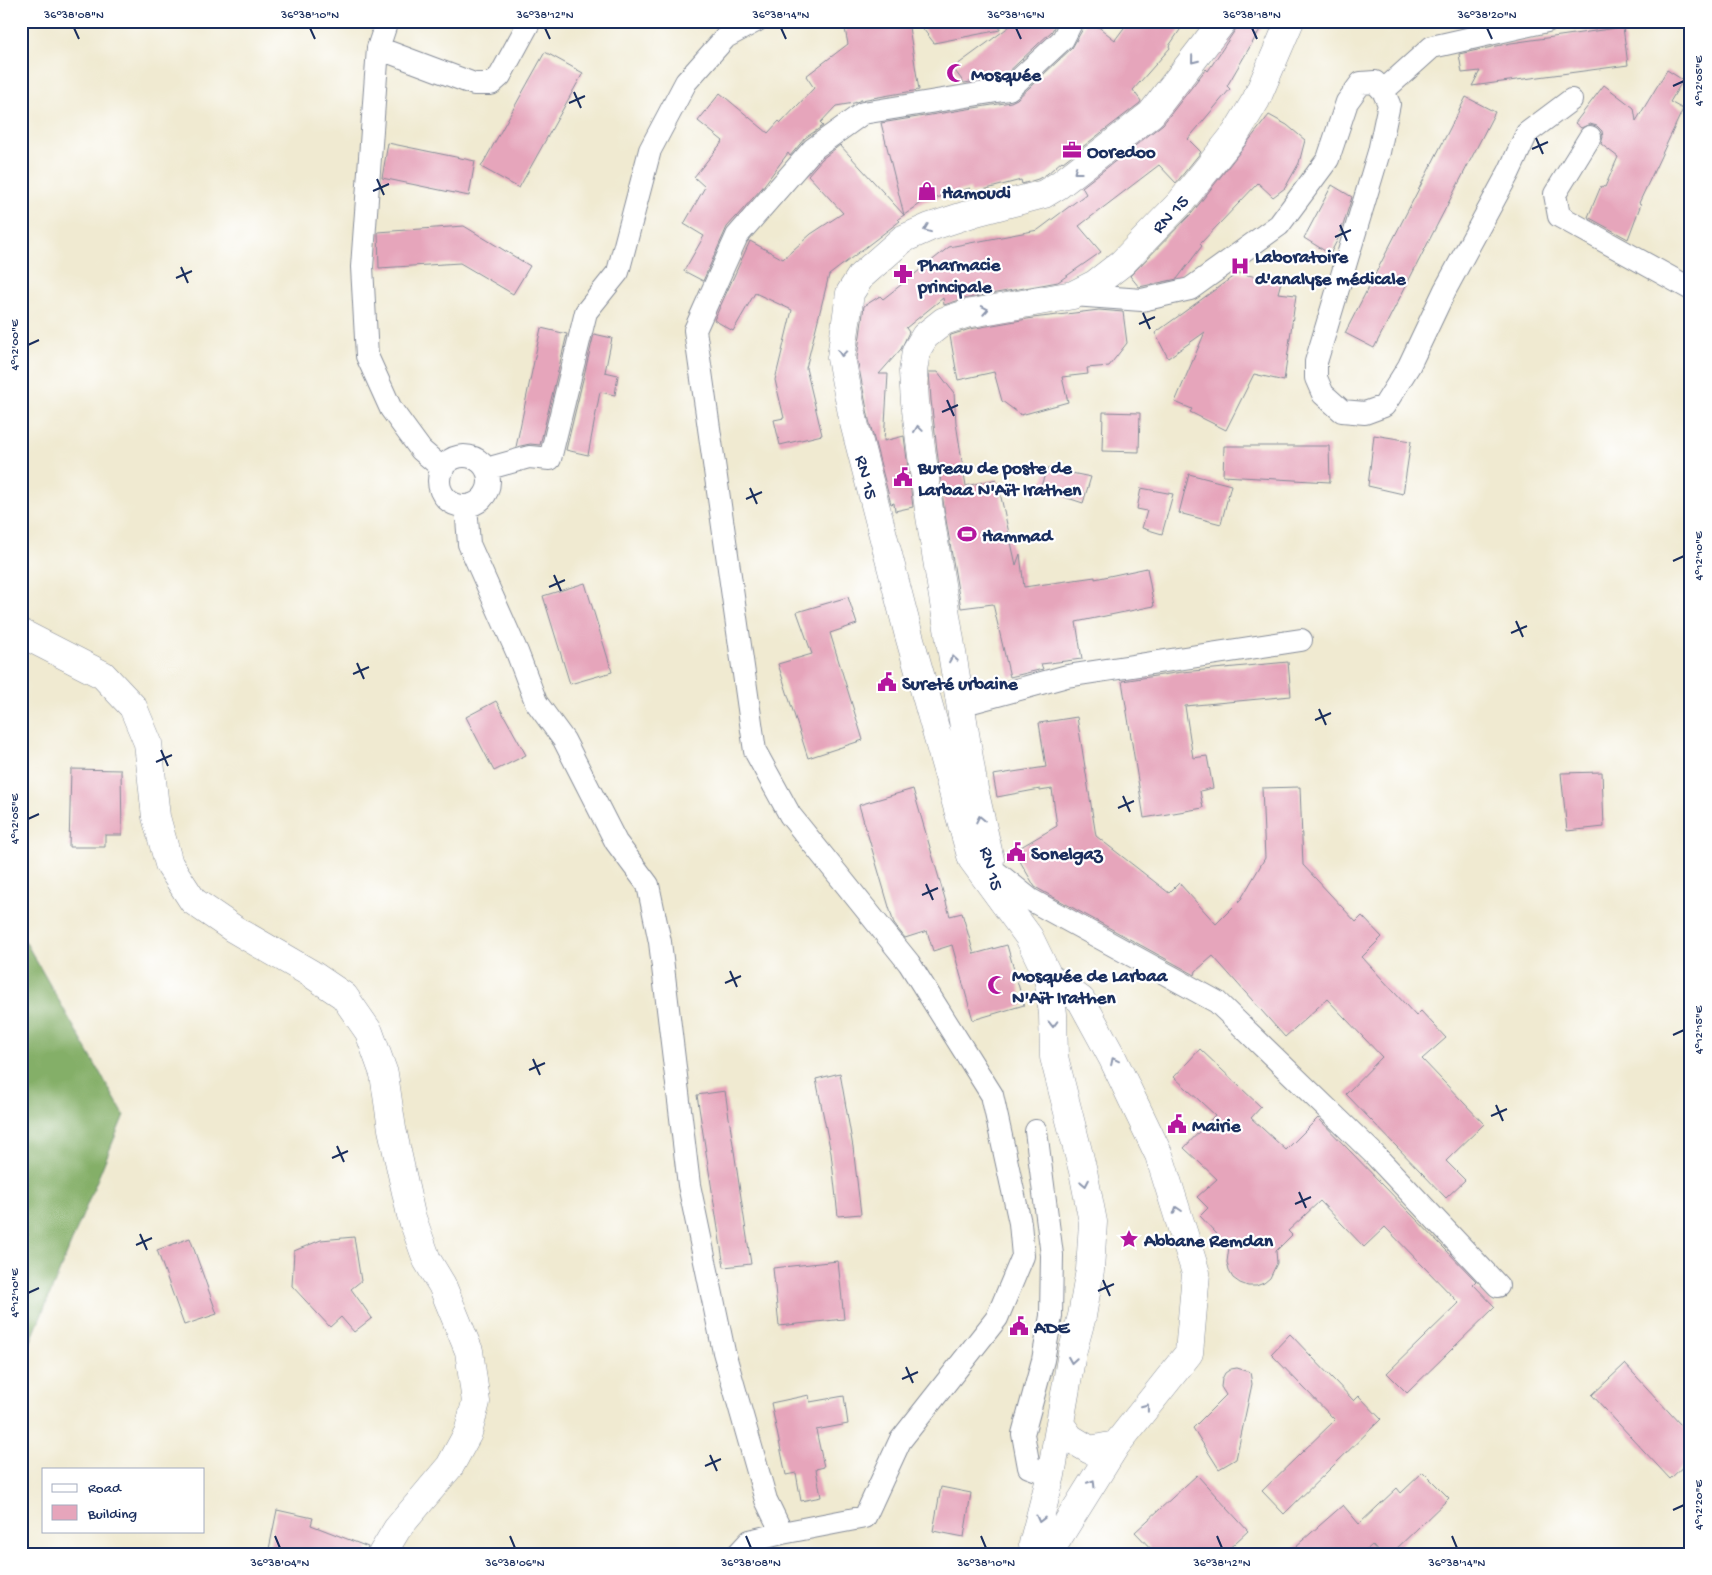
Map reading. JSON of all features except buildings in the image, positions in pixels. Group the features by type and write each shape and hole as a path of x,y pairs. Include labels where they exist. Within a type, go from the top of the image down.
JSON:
{"main road":[{"name":"RN 15","path":"1035,1554 1034,1544 1051,1475 1072,1353 1082,1316 1090,1270 1093,1222 1083,1171 1054,1057 1053,1014 1048,976 1029,937 972,859 908,632 854,423 841,358 850,293 861,276 903,239 930,227 976,212 1044,194 1059,185 1151,114 1223,21"},
{"name":"RN 15","path":"1003,900 991,868 974,790 929,510 915,402 913,372 916,351 925,336 944,321 966,314 1073,295 1094,284 1122,262 1180,203 1236,133 1256,100 1290,21"},
{"path":"21,633 103,674 133,707 148,743 156,817 169,864 193,901 234,929 310,973 344,996 369,1032 384,1074 392,1129 411,1215 427,1260 442,1285 469,1351 476,1402 468,1433 450,1466 397,1529 382,1554"},
{"name":"RN 15","path":"1048,976 1082,1000 1112,1057 1159,1155 1196,1273 1189,1353 1116,1445 1048,1554"},
{"path":"1060,1424 1070,1438 1090,1450 1116,1445"}],"street":[{"path":"386,21 378,48 362,267 366,356 391,409 421,450 443,469"},
{"path":"378,48 474,84 491,84 500,76 530,21"},
{"path":"486,468 528,457 550,459 586,312 618,272 650,150 686,82 726,38 756,21"},
{"path":"738,1554 750,1541 865,1517 900,1441 997,1318 1023,1256 1020,1223 992,1095 909,963 790,815 755,751 695,330 737,236 814,149 863,113 1009,89 1063,39 1072,21"},
{"path":"1383,91 1432,47 1546,21"},
{"path":"1073,295 1142,300 1190,289 1279,225 1328,159 1347,102 1360,83 1375,82 1383,91 1390,104 1379,152 1316,362 1316,378 1323,394 1342,411 1365,412 1384,406 1409,366 1444,290 1509,172 1527,133 1571,100"},
{"path":"1590,137 1555,194 1560,216 1691,289"},
{"path":"464,456 480,462 486,468 489,476 489,485 481,500 466,506 457,505 445,497 440,484 443,469 448,463 464,456"},
{"path":"466,506 469,544 536,702 564,740 616,842 648,885 660,942 689,1185 724,1352 766,1500 782,1533"},
{"path":"961,705 1067,676 1301,640"},
{"path":"991,868 1031,900 1217,1002 1374,1154 1498,1286"},
{"path":"1036,1131 1052,1255 1050,1316 1043,1360 1023,1434 1029,1467 1051,1475"},
{"path":"1023,1256 1052,1255"}],"green space":[{"path":"21,934 124,1115 21,1365"}],"place":[{"name":"Mosquée","path":"956,73"},
{"name":"Ooredoo","path":"1072,150"},
{"name":"Hamoudi","path":"927,191"},
{"name":"Laboratoire d'analyse médicale","path":"1240,266"},
{"name":"Pharmacie principale","path":"903,274"},
{"name":"Bureau de poste de Larbaa N'Aït Irathen","path":"903,477"},
{"name":"Hammad","path":"967,534"},
{"name":"Sureté urbaine","path":"887,682"},
{"name":"Sonelgaz","path":"1016,852"},
{"name":"Mosquée de Larbaa N'Aït Irathen","path":"997,985"},
{"name":"Mairie","path":"1177,1124"},
{"name":"Abbane Remdan","path":"1129,1239"},
{"name":"ADE","path":"1019,1326"}]}
